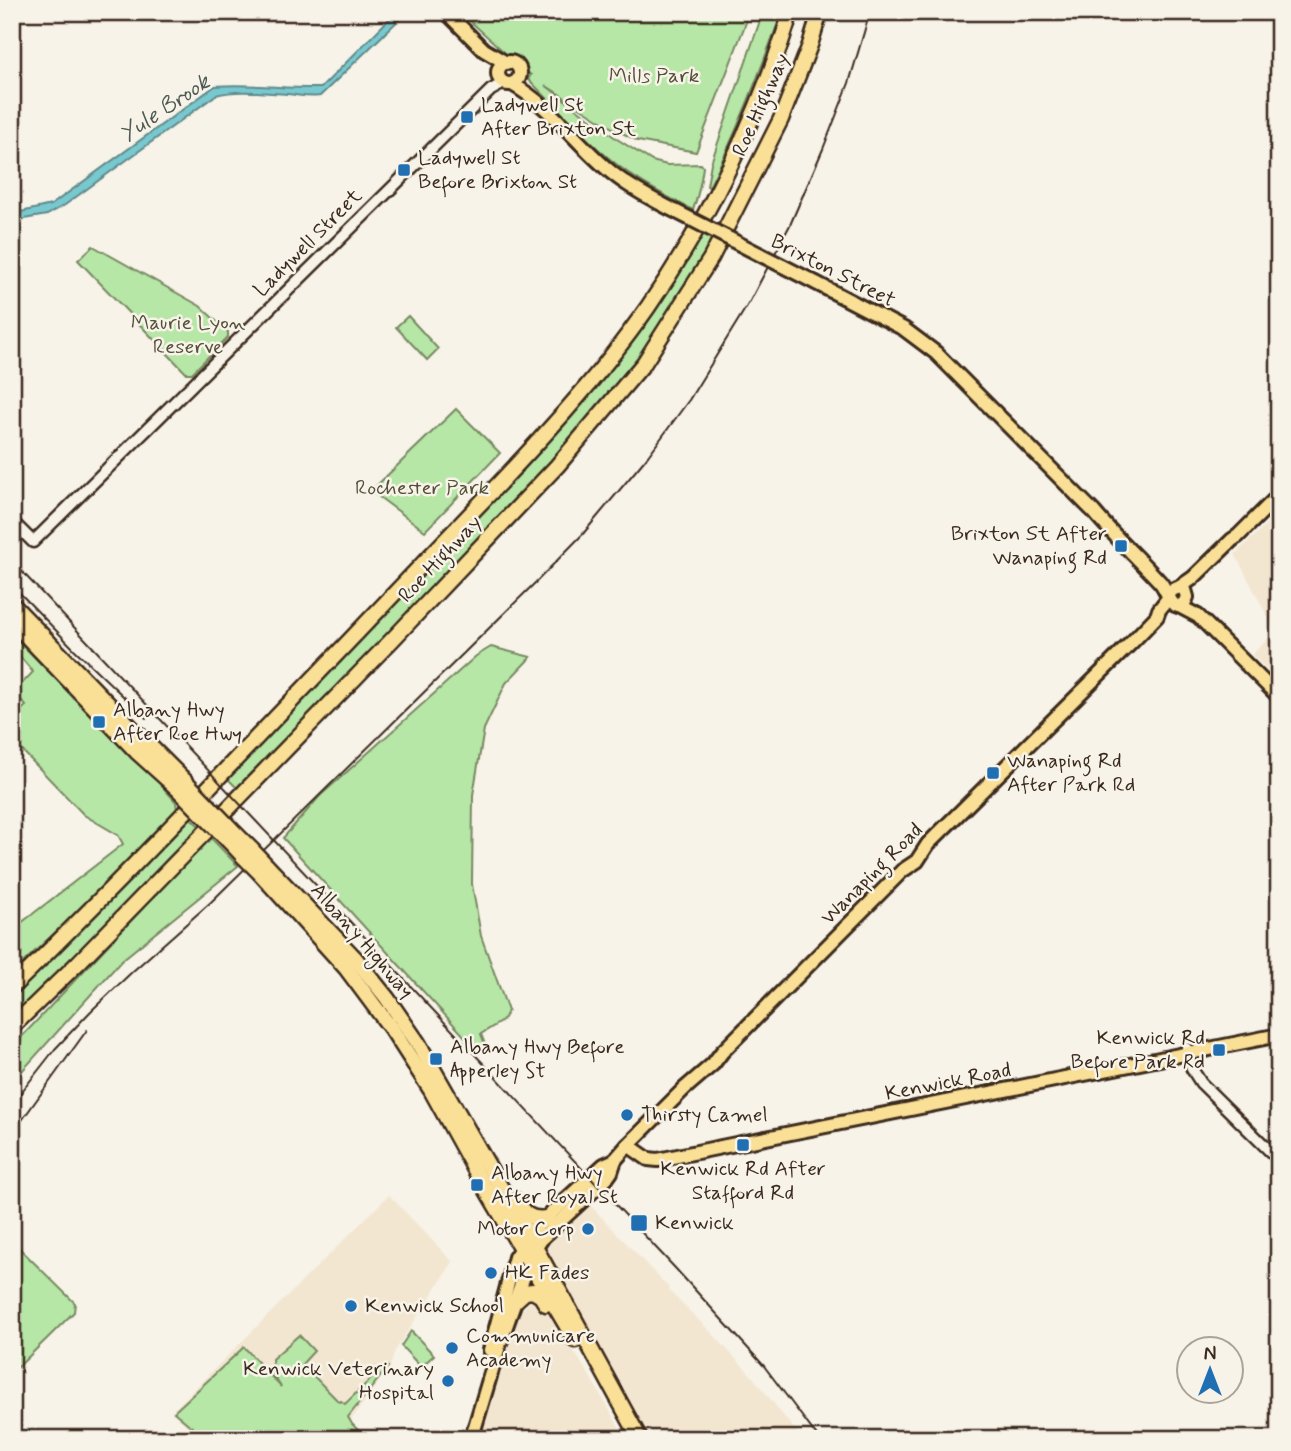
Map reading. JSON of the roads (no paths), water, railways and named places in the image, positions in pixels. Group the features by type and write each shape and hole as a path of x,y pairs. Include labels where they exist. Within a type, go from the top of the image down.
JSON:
{"highway":[{"name":"Roe Highway","path":"12,987 363,627 540,441 603,367 688,245 724,179 756,110 791,12"},
{"name":"Roe Highway","path":"12,1027 78,963 401,631 557,466 644,363 711,258 735,212 781,119 820,12"},
{"name":"Albany Highway","path":"12,604 264,870 355,958 387,998 436,1073 494,1176 581,1349 634,1439"},
{"name":"Albany Highway","path":"12,621 137,752 182,785"},
{"name":"Albany Highway","path":"264,870 383,1016 431,1090 480,1179 529,1249 640,1439"},
{"path":"12,1040 78,963"},
{"path":"494,1176 504,1181 526,1214 536,1219 547,1218"},
{"path":"515,1301 527,1291 539,1294 569,1338 581,1349"}],"main road":[{"name":"Brixton Street","path":"446,12 485,50 506,76 531,96 607,169 643,194 904,329 923,342 946,362 1158,580 1195,607 1198,616 1279,697"},
{"name":"Wanaping Road","path":"529,1249 580,1205 611,1172 615,1160 631,1142 713,1064 902,871 913,865 928,844 1157,617 1164,615 1178,597 1215,566 1238,536 1279,495"},
{"name":"Kenwick Road","path":"631,1142 651,1152 663,1154 1188,1050 1279,1029"},
{"name":"Kenwick Road","path":"1188,1050 1279,1035"},
{"name":"Wanaping Road","path":"529,1249 535,1228 604,1165 615,1160"},
{"path":"578,1190 580,1205"},
{"path":"562,1203 576,1202 580,1205"},
{"path":"469,1439 515,1301 529,1249"},
{"path":"469,1439 468,1429 515,1257 529,1249"}],"street":[{"name":"Ladywell Street","path":"12,521 33,542 506,76"},
{"path":"1188,1050 1192,1069 1201,1083 1279,1160"}],"water":[{"path":"396,12 407,12 320,96 243,92 216,95 65,205 47,215 12,221 12,214 51,205 215,86 321,88"}],"railway":[{"path":"12,1104 55,1049 90,1012 211,902 536,582 582,535 648,456 689,400 750,301 790,225 849,83 870,12"},
{"path":"12,561 675,1268 764,1366 819,1439"},
{"path":"12,585 146,718"},
{"path":"12,1134 87,1030"}],"place":[{"name":"Ladywell St After Brixton St","path":"467,117"},
{"name":"Ladywell St Before Brixton St","path":"404,170"},
{"name":"Brixton St After Wanaping Rd","path":"1121,546"},
{"name":"Albany Hwy After Roe Hwy","path":"99,722"},
{"name":"Wanaping Rd After Park Rd","path":"993,773"},
{"name":"Kenwick Rd Before Park Rd","path":"1219,1050"},
{"name":"Albany Hwy Before Apperley St","path":"436,1059"},
{"name":"Thirsty Camel","path":"627,1115"},
{"name":"Kenwick Rd After Stafford Rd","path":"743,1145"},
{"name":"Albany Hwy After Royal St","path":"477,1185"},
{"name":"Kenwick","path":"639,1223"},
{"name":"Motor Corp","path":"588,1229"},
{"name":"HK Fades","path":"491,1273"},
{"name":"Kenwick School","path":"351,1306"},
{"name":"Communicare Academy","path":"452,1348"},
{"name":"Kenwick Veterinary Hospital","path":"448,1381"}],"park label":[{"name":"Mills Park","path":"654,76"},
{"name":"Maurie Lyon Reserve","path":"188,335"},
{"name":"Rochester Park","path":"422,488"}],"water label":[{"name":"Yule Brook","path":"165,109"}]}
